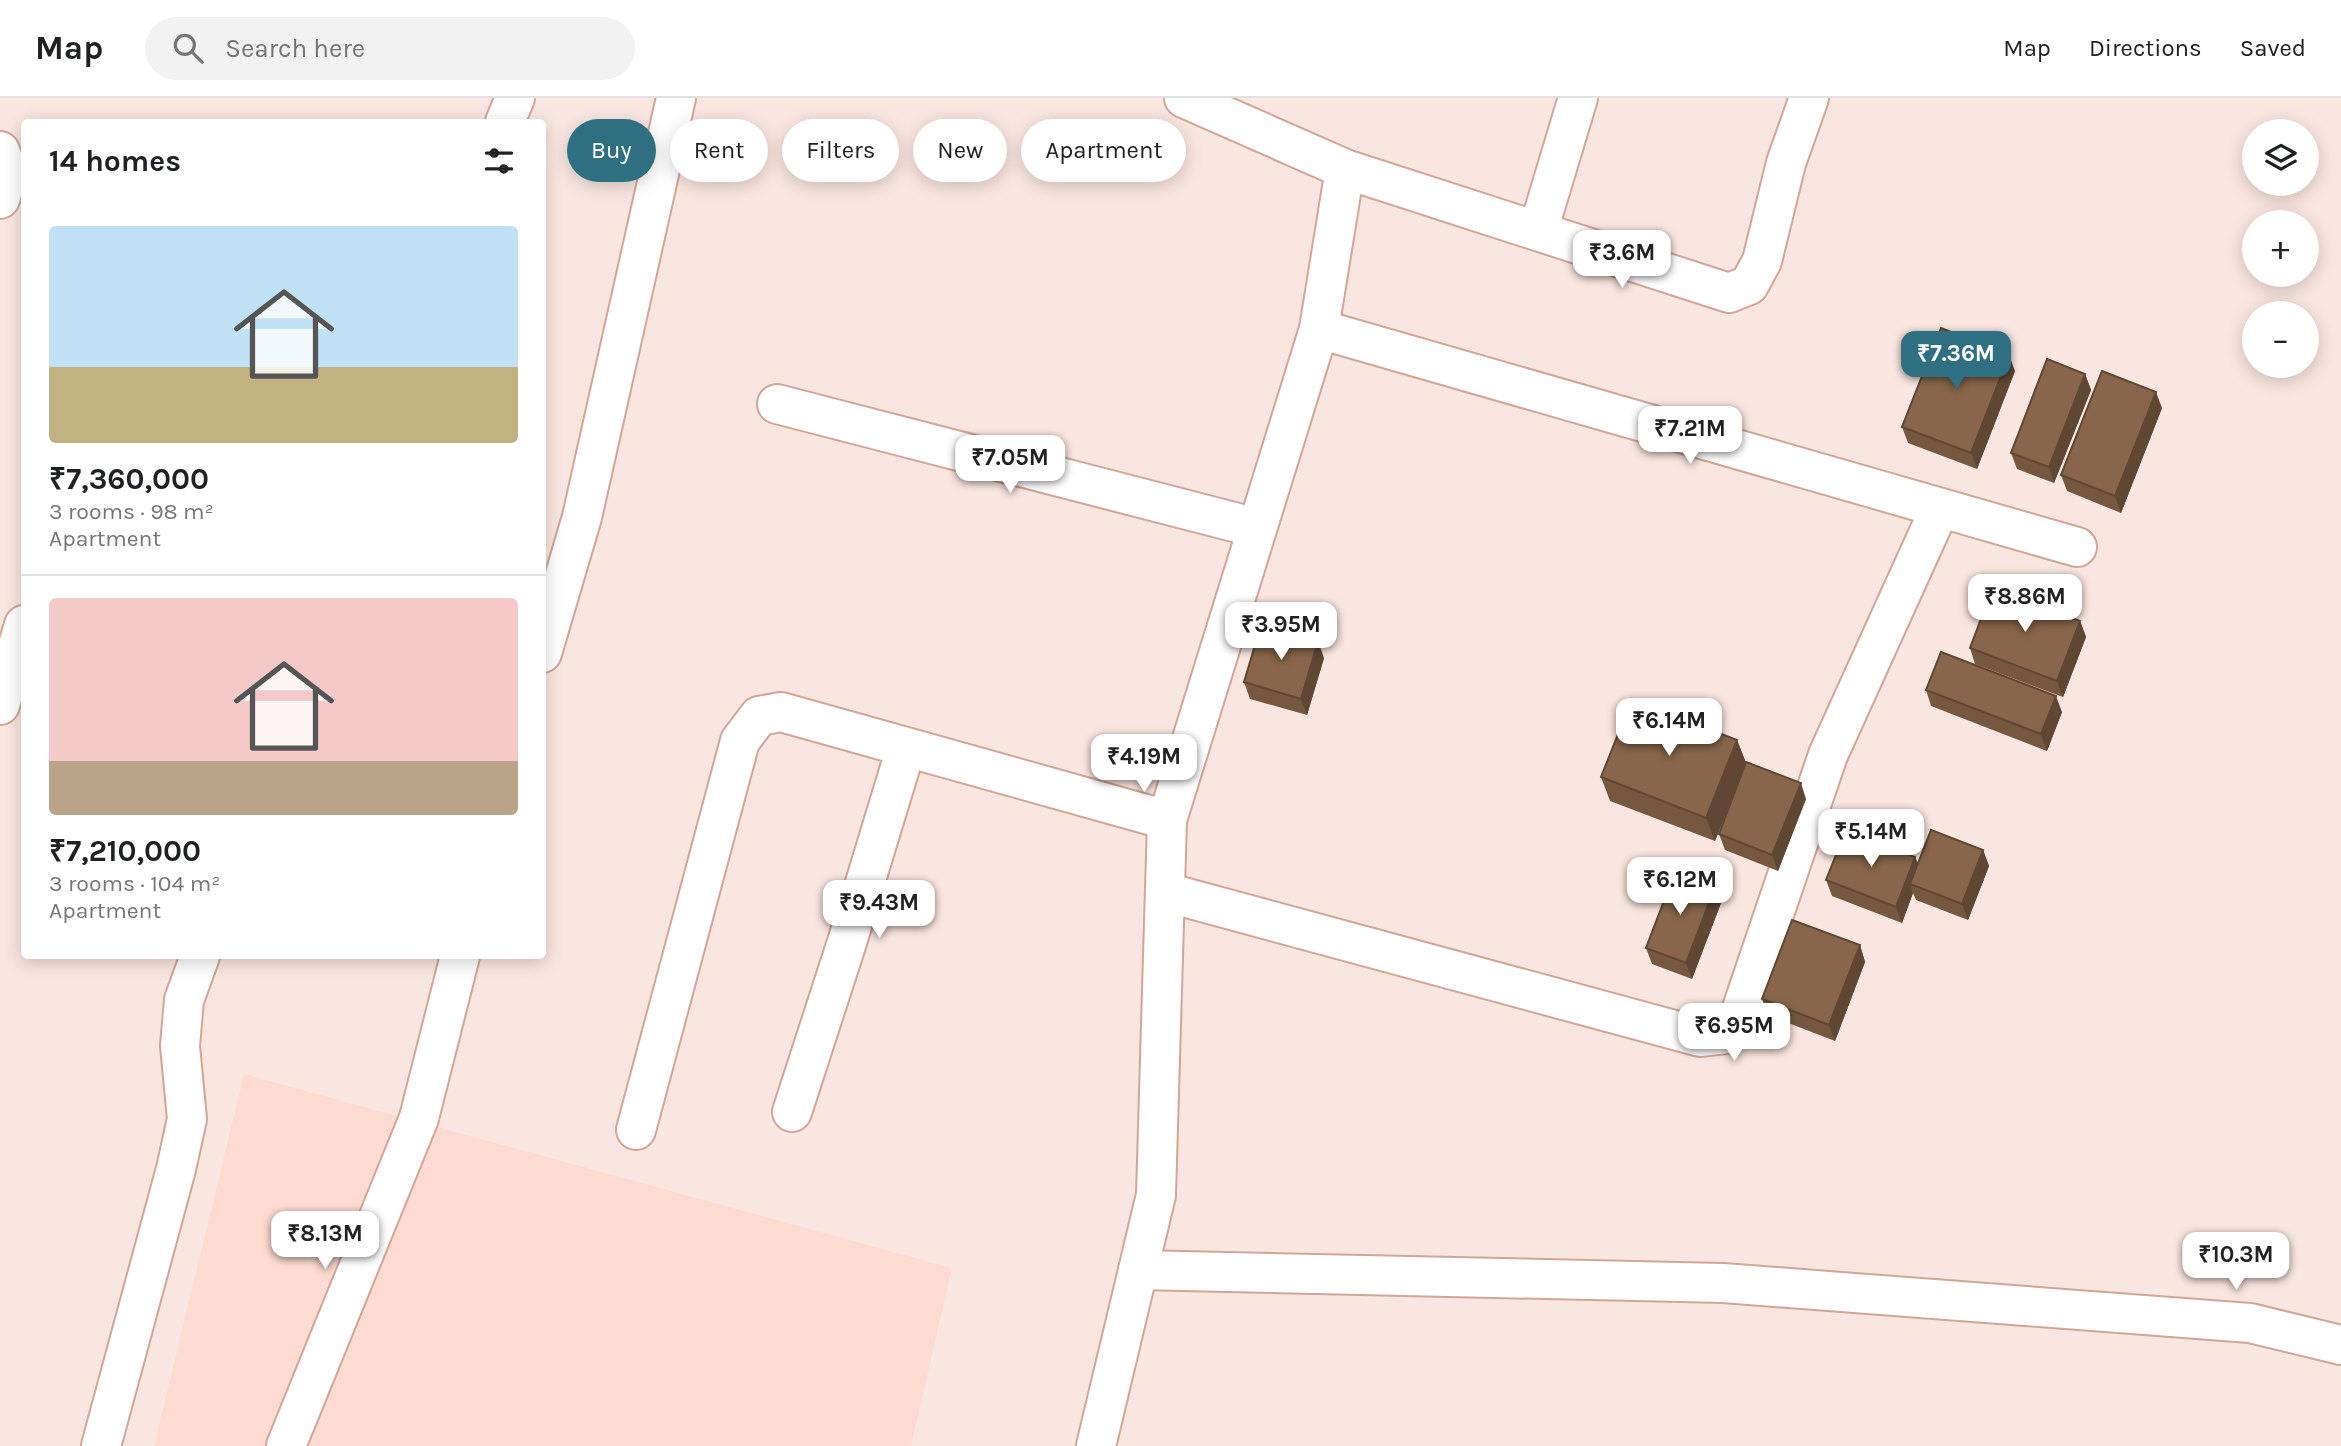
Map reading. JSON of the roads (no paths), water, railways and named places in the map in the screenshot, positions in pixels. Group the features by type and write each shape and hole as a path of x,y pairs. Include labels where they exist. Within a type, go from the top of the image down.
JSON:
{"street":[{"path":"506,119 515,98"},
{"path":"546,639 582,517 676,98"},
{"path":"1184,98 1345,169 1729,293 1749,285 1762,261 1786,163 1808,98"},
{"path":"1538,231 1578,98"},
{"path":"0,151 5,163 4,190 0,199"},
{"path":"1096,1446 1156,1195 1167,820 1319,329 1345,169"},
{"path":"1319,329 2077,547"},
{"path":"777,404 1257,528"},
{"path":"1165,892 1700,1037 1727,1034 1738,1020 1828,755 1940,508"},
{"path":"0,705 21,635"},
{"path":"636,1130 740,741 759,716 781,712 1167,820"},
{"path":"792,1112 906,748"},
{"path":"101,1446 187,1119 180,1046 184,1000 199,959"},
{"path":"286,1446 419,1118 459,959"},
{"path":"1138,1270 1723,1283 2250,1323 2341,1345"}]}
